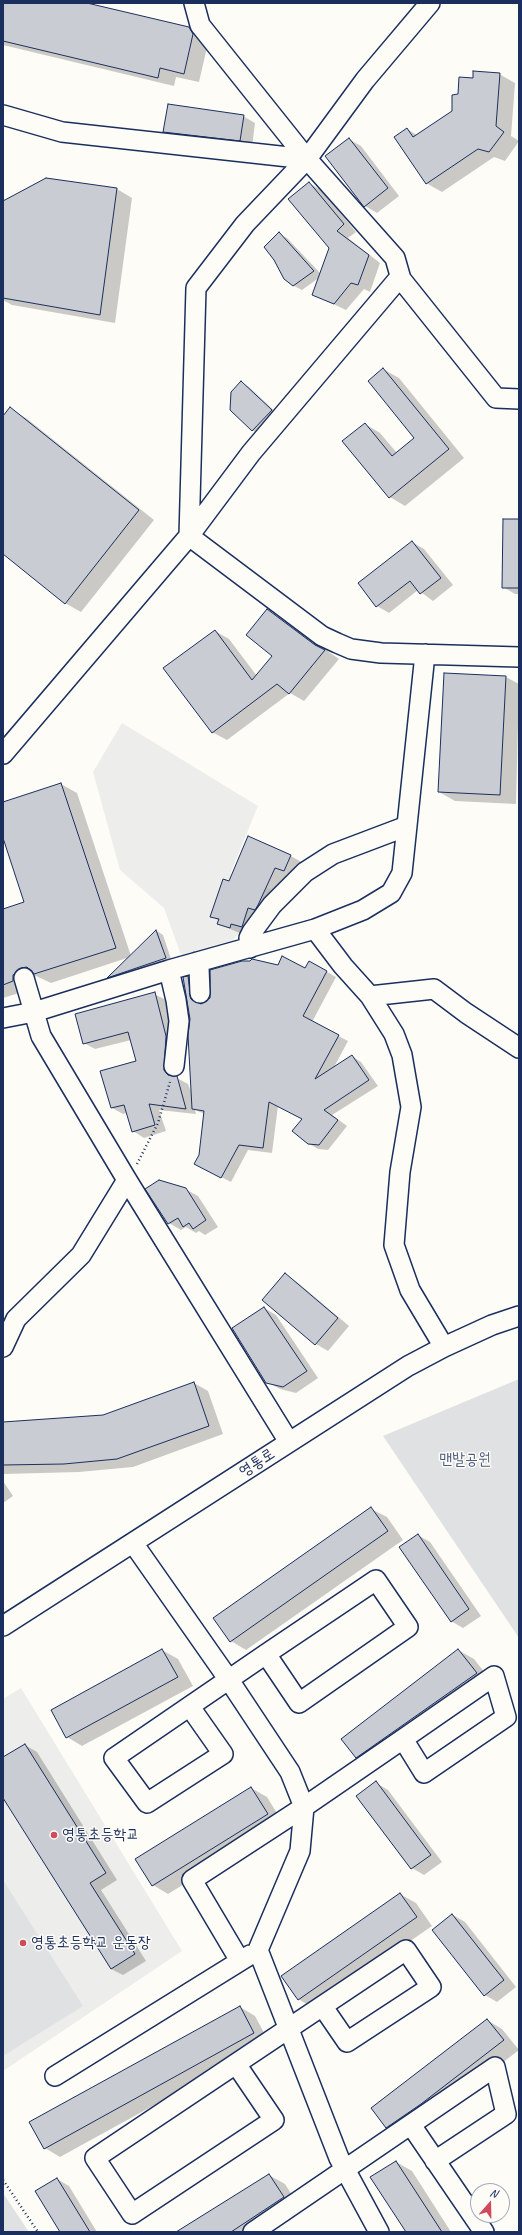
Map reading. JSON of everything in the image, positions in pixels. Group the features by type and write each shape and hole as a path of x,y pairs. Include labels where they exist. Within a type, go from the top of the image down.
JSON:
{"street":[{"path":"194,3 200,25 307,159 395,258 400,277 496,398 519,399"},
{"path":"189,536 196,288 245,224 307,159 365,80 430,3"},
{"path":"3,115 62,132 307,159"},
{"path":"3,754 189,536 251,453 400,277"},
{"path":"189,536 322,636 337,644 366,652 519,657"},
{"path":"3,1018 34,1012 168,970 315,929 363,910 391,893 402,873 425,654"},
{"path":"250,948 249,938 252,932 287,888 305,872 333,854 407,826"},
{"path":"315,929 343,966 370,996 398,1044 410,1100 394,1245 410,1290 444,1347"},
{"path":"197,962 199,968 200,993"},
{"path":"168,970 176,1000 179,1021 174,1066"},
{"path":"24,978 41,1036 127,1180 289,1442"},
{"path":"370,996 434,988 466,1013 519,1048"},
{"path":"3,1347 16,1319 81,1255 127,1180"},
{"name":"영통로","path":"3,1626 362,1394 444,1347 492,1325 519,1316"},
{"path":"55,2076 258,1950 300,1851 304,1807 290,1772 229,1680 132,1543"},
{"path":"190,1707 223,1754 147,1803 114,1758 266,1654 376,1580 408,1627 299,1703 266,1654"},
{"path":"240,1962 192,1880 304,1807 494,1676 506,1717 424,1773 403,1739"},
{"path":"258,1950 345,2170 379,2232"},
{"path":"236,2064 274,2120 132,2214 95,2158 236,2064 289,2030 406,1950 431,1987 347,2042 323,2007"},
{"path":"253,2232 495,2068 506,2114 435,2161"},
{"path":"411,2125 484,2232"}],"path":[{"path":"127,1180 149,1145 158,1123 174,1066"},
{"path":"3,2180 38,2232"}],"shaded area":[{"path":"122,723 258,806 230,874 271,889 267,901 233,940 181,955 164,908 120,870 93,772"},
{"path":"21,1688 182,1951 3,2071 3,1699"}],"green space":[{"name":"맨발공원","path":"519,1379 519,1638 383,1436"},
{"name":"영통초등학교 운동장","path":"3,1880 83,2006 3,2056"},
{"path":"3,2193 29,2232 3,2232"}],"building":[{"path":"3,3 87,3 189,27 193,34 184,74 160,68 158,78 3,41"},
{"path":"473,71 500,73 496,126 504,132 489,152 478,149 426,184 394,137 407,128 413,137 452,111 452,95 458,94 459,77 473,78"},
{"path":"168,104 244,115 240,141 163,132"},
{"path":"349,138 388,188 364,207 325,156"},
{"path":"46,178 117,188 100,315 3,298 3,201"},
{"path":"309,182 344,224 337,231 369,255 358,285 351,283 334,304 312,295 329,248 288,199"},
{"path":"279,232 314,271 293,286 284,279 274,260 264,247"},
{"path":"383,368 449,449 389,498 342,441 365,423 392,456 414,438 368,381"},
{"path":"241,381 272,410 252,431 230,410 231,392"},
{"path":"10,407 139,510 65,604 3,554 3,416"},
{"path":"503,519 519,519 519,588 502,588"},
{"path":"412,541 441,578 420,594 410,581 376,607 358,583"},
{"path":"267,609 315,645 325,650 289,694 277,684 212,733 163,668 215,630 252,680 272,656 246,635"},
{"path":"444,673 506,676 500,795 438,792"},
{"path":"61,783 116,948 34,974 27,967 21,968 13,975 13,981 3,985 3,909 24,902 3,838 3,802"},
{"path":"248,836 291,855 284,871 275,868 255,910 248,908 242,927 231,924 230,928 217,924 219,919 210,917 223,879 229,881"},
{"path":"156,930 166,958 107,978"},
{"path":"282,956 305,968 309,961 327,971 303,1016 339,1035 315,1079 352,1055 369,1080 324,1110 338,1120 319,1145 308,1144 292,1131 302,1119 269,1102 263,1148 239,1145 221,1178 194,1164 199,1155 204,1111 192,1109 188,1035 190,1019 183,977 188,976 191,999 201,1004 210,998 210,970 242,961 250,961 252,959 278,965"},
{"path":"155,992 166,1036 164,1070 168,1075 177,1076 186,1109 149,1104 155,1125 132,1132 124,1105 111,1108 100,1071 136,1061 128,1032 83,1044 75,1014"},
{"path":"159,1180 186,1188 206,1220 193,1229 189,1223 183,1227 178,1218 168,1224 145,1189"},
{"path":"285,1273 338,1318 315,1345 262,1300"},
{"path":"264,1307 307,1371 283,1387 266,1383 232,1328"},
{"path":"194,1382 209,1426 117,1459 64,1464 3,1465 3,1422 103,1415"},
{"path":"371,1507 388,1531 230,1642 213,1618"},
{"path":"418,1534 469,1609 451,1622 399,1547"},
{"path":"162,1649 178,1677 66,1738 51,1710"},
{"path":"458,1649 477,1673 356,1758 341,1739"},
{"name":"영통초등학교","path":"25,1744 106,1873 90,1883 135,1954 111,1969 3,1798 3,1757"},
{"path":"376,1781 431,1855 411,1869 356,1796"},
{"path":"251,1787 268,1814 152,1886 135,1859"},
{"path":"400,1893 417,1917 298,2000 281,1976"},
{"path":"452,1914 504,1980 484,1996 432,1930"},
{"path":"240,2006 254,2033 44,2149 29,2122"},
{"path":"487,2019 504,2040 421,2104 386,2128 371,2108"},
{"path":"396,2161 442,2232 406,2232 370,2177"},
{"path":"269,2174 284,2197 231,2232 176,2232"},
{"path":"57,2178 90,2232 60,2232 35,2191"}],"place":[{"name":"영통초등학교","path":"54,1835"},
{"name":"영통초등학교 운동장","path":"23,1943"}]}
